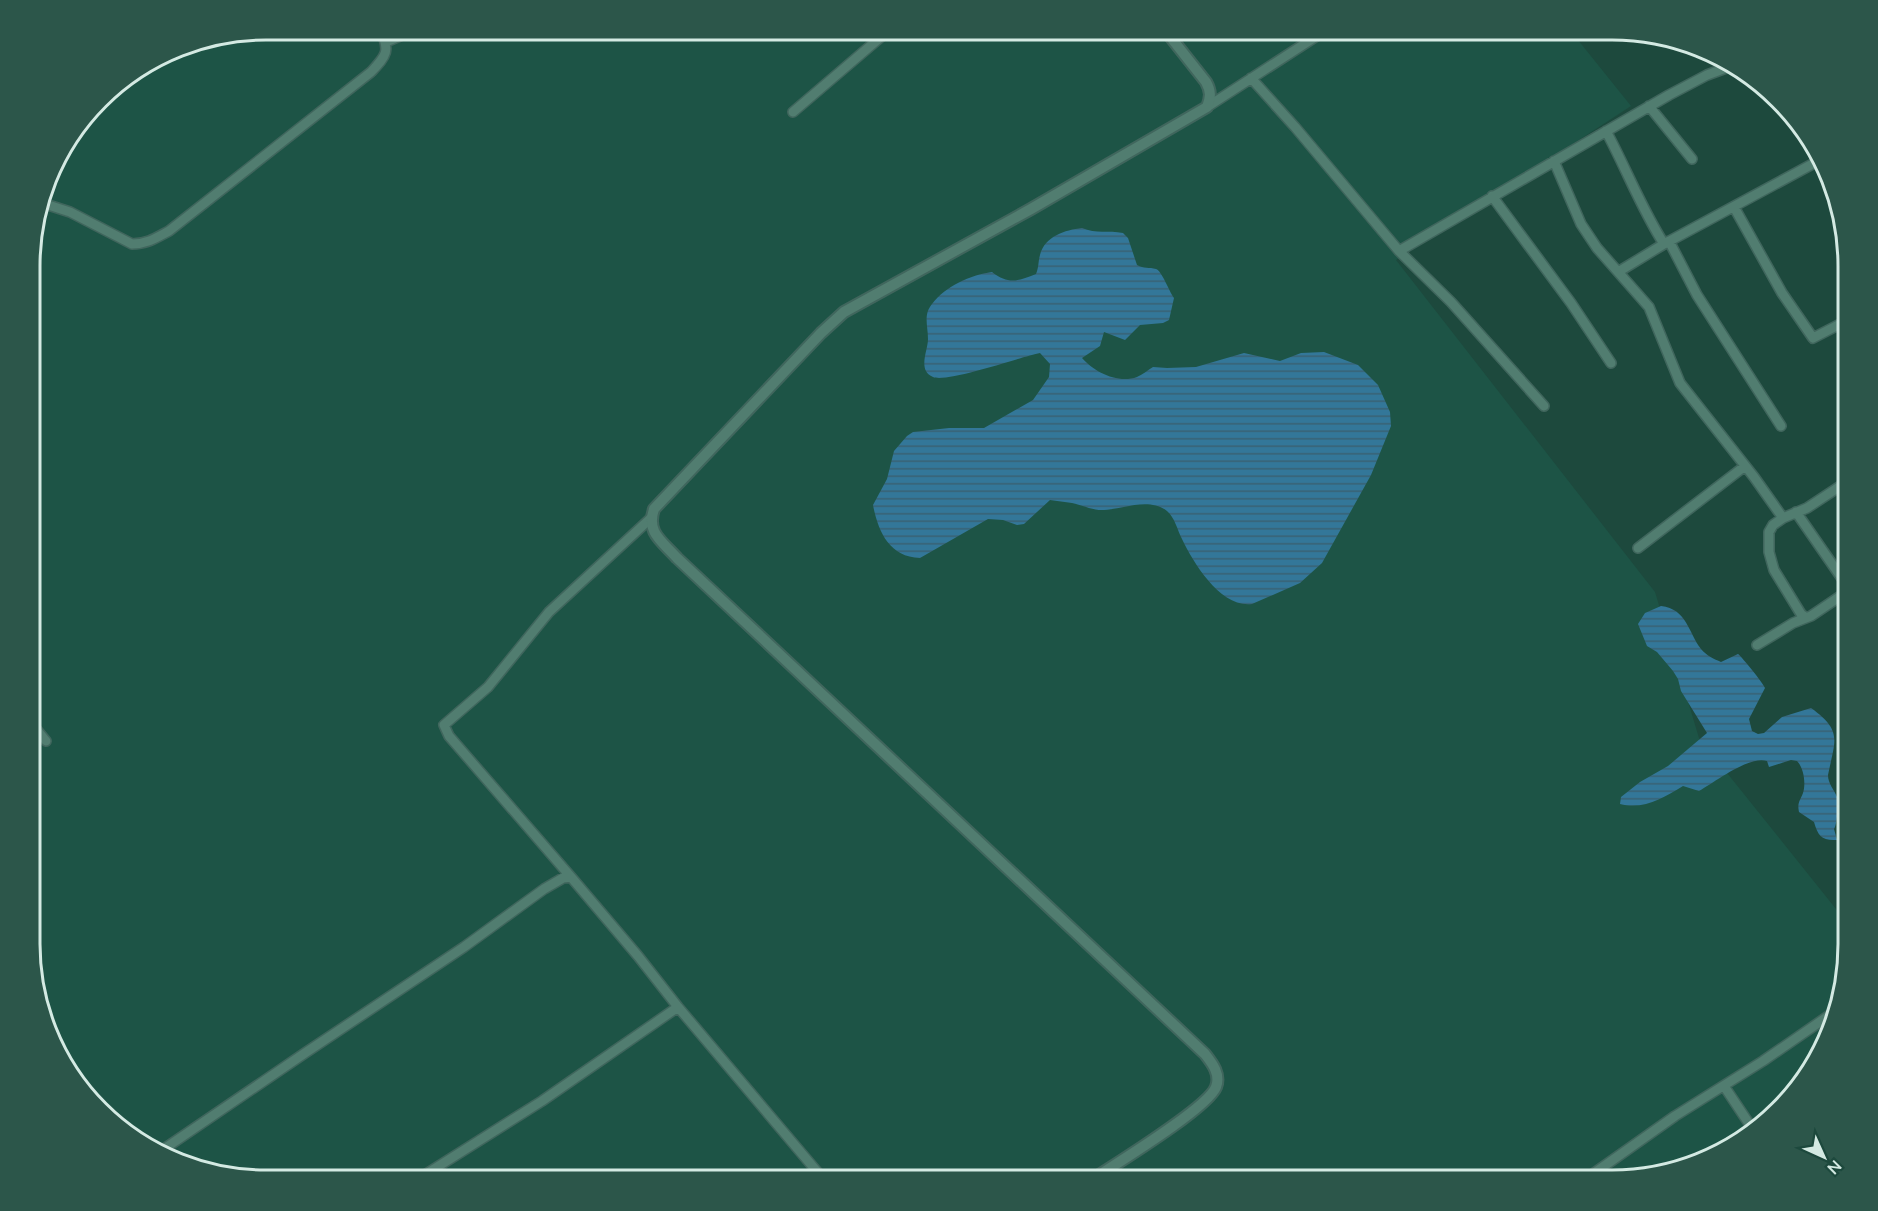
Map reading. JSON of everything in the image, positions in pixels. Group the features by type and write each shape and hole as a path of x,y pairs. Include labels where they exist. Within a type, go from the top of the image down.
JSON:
{"street":[{"path":"49,205 70,212 132,244 143,244 153,240 169,231 371,72 386,52 386,42 391,40"},
{"path":"793,112 877,40"},
{"path":"1173,40 1206,82 1210,90 1207,107"},
{"path":"817,1171 678,1007 575,879 449,736 444,725 488,687 549,612 651,518 654,509 731,426 844,312 1041,204 1207,107 1310,40"},
{"path":"1399,251 1649,106 1721,70"},
{"path":"1251,78 1399,251 1451,302 1545,406"},
{"path":"1649,106 1692,159"},
{"path":"1606,131 1621,158 1649,221 1666,243 1781,426"},
{"path":"1554,161 1581,224 1597,248 1649,307 1680,383 1783,518"},
{"path":"1618,272 1666,243 1812,164"},
{"path":"1492,196 1571,303 1611,363"},
{"path":"1734,207 1782,293 1813,338 1838,325"},
{"path":"1638,548 1745,466"},
{"path":"1806,617 1801,614 1781,583 1771,562 1769,532 1773,525 1783,518 1827,497 1838,489"},
{"path":"1796,512 1838,574"},
{"path":"651,518 654,533 677,558 1197,1046 1214,1066 1218,1075 1217,1086 1210,1097 1192,1112 1105,1171"},
{"path":"1757,645 1793,622 1811,616 1838,596"},
{"path":"40,734 46,741"},
{"path":"167,1147 464,947 544,890 563,878 571,877"},
{"path":"431,1171 542,1101 678,1007"},
{"path":"1596,1171 1675,1116 1825,1018"},
{"path":"1724,1086 1749,1124"}],"shaded area":[{"path":"266,40 1578,40 1631,106 1396,260 1655,592 1699,738 1838,912 1838,945 1836,974 1826,1017 1807,1058 1791,1082 1749,1124 1711,1147 1670,1163 1641,1169 1612,1171 266,1171 237,1169 194,1159 153,1140 129,1124 87,1082 71,1058 52,1017 42,974 40,945 40,266 42,237 52,194 71,154 87,129 129,87 153,71 194,52 237,42"}],"water":[{"path":"1082,228 1123,233 1128,238 1137,265 1156,269 1174,298 1169,320 1163,323 1140,325 1125,340 1104,332 1100,346 1082,358 1100,372 1114,378 1130,379 1153,367 1196,367 1244,353 1280,361 1301,353 1324,352 1358,365 1378,385 1390,412 1391,426 1371,475 1322,563 1300,583 1252,604 1230,599 1219,592 1201,572 1170,514 1160,507 1144,504 1100,510 1050,500 1024,524 1017,525 1003,520 988,519 920,558 900,553 893,548 882,533 873,505 887,479 894,451 907,436 913,432 949,428 984,428 1033,400 1049,377 1050,364 1040,353 968,373 941,378 933,377 925,370 924,365 929,308 951,287 975,276 992,272 1004,279 1014,281 1036,274 1040,255 1046,243 1063,232"},
{"path":"1661,606 1670,608 1682,616 1706,654 1721,662 1738,654 1760,681 1765,688 1749,719 1752,731 1758,734 1764,733 1782,717 1811,708 1828,723 1834,737 1828,775 1838,799 1834,829 1837,840 1821,837 1814,822 1799,812 1804,776 1797,761 1791,760 1769,767 1767,761 1751,762 1699,791 1683,786 1661,799 1645,804 1620,804 1621,797 1640,782 1668,766 1707,733 1681,691 1673,671 1657,652 1647,646 1638,624 1645,613"}]}
